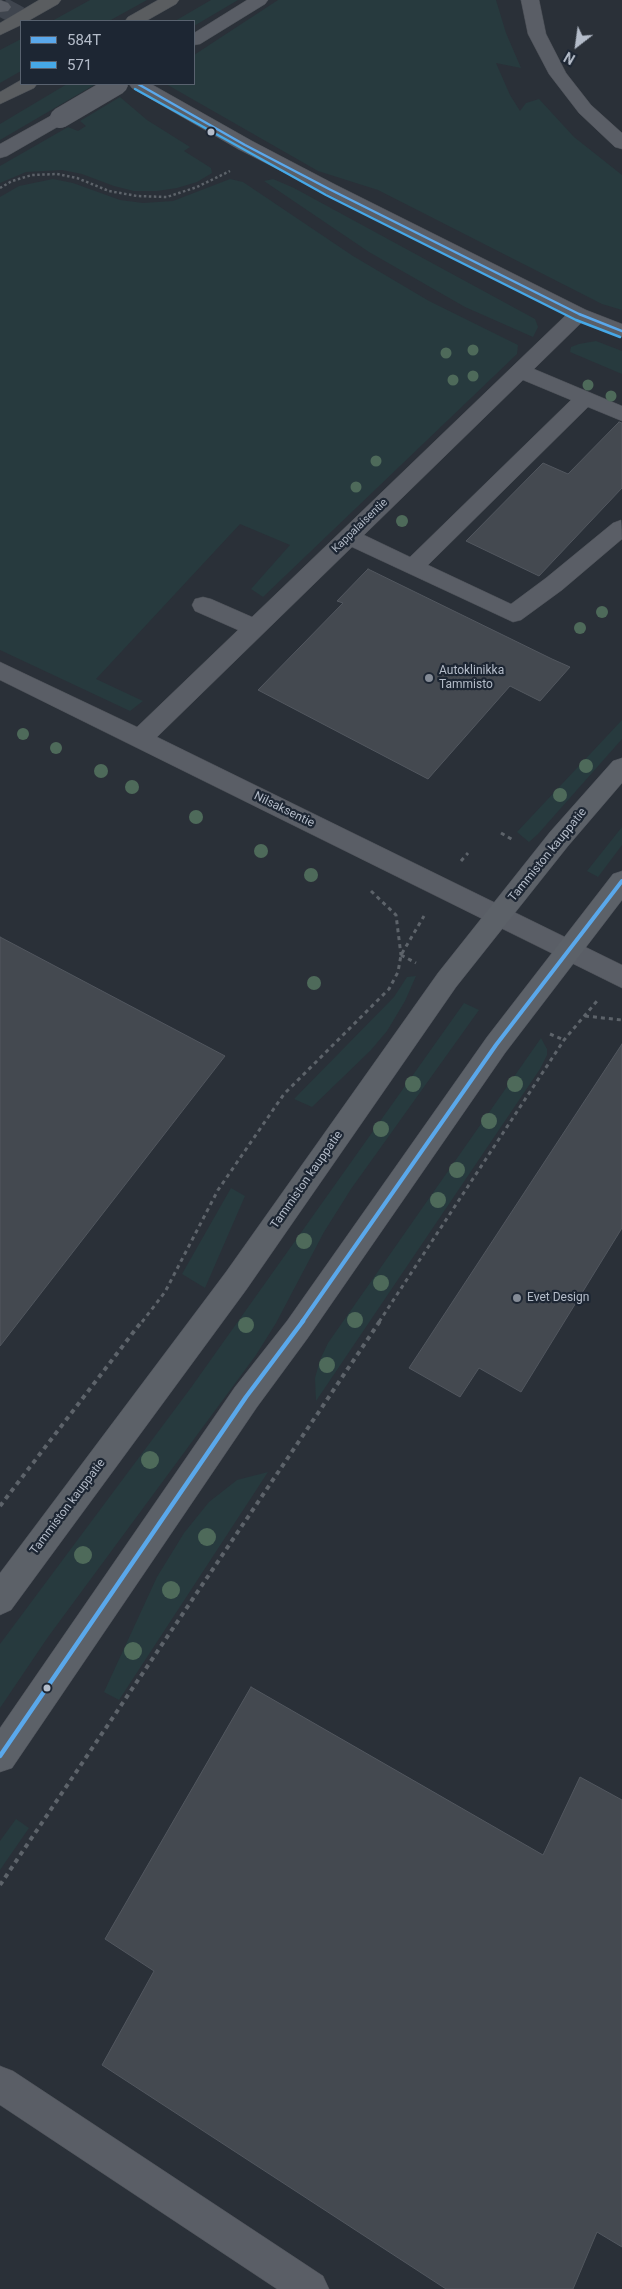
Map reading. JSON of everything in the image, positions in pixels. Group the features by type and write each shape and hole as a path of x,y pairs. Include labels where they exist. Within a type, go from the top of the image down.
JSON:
{"highway":[{"path":"0,30 52,0"},
{"path":"136,20 170,0"},
{"path":"0,99 26,85"}],"main road":[{"name":"Tammiston kauppatie","path":"0,1599 236,1281 446,980 559,840 622,767"},
{"path":"0,1756 246,1398 518,1017 622,881"}],"street":[{"path":"195,39 259,0"},
{"path":"530,0 537,34 558,74 585,110 622,142"},
{"path":"0,152 116,85"},
{"path":"140,85 245,145 329,189 579,314 622,331"},
{"name":"Kappalaisentie","path":"141,738 579,314"},
{"path":"521,371 622,414"},
{"path":"413,567 585,398"},
{"path":"350,537 513,614 554,584 622,528"},
{"path":"203,605 255,628"},
{"name":"Nilsaksentie","path":"0,670 620,976"},
{"path":"0,2084 310,2289"}],"path":[{"path":"0,188 12,181 32,175 57,174 77,178 109,190 137,196 167,197 198,187 231,170"},
{"path":"0,1506 165,1292 218,1190 284,1094 390,989 398,972 402,955 446,980"},
{"path":"0,1885 303,1438 564,1040 620,976"},
{"path":"585,1016 622,1020"},
{"path":"518,1017 564,1040"}],"green space":[{"path":"90,0 147,0 111,20 54,20"},
{"path":"211,0 238,0 195,25 195,20 177,20"},
{"path":"278,0 496,0 506,33 521,68 496,63 510,95 520,111 526,103 539,99 574,137 622,175 622,310 602,304 378,190 318,171 168,85 195,85 195,54"},
{"path":"20,40 20,72 0,83 0,50"},
{"path":"65,85 94,85 0,140 0,124"},
{"path":"120,97 147,120 190,147 184,151 211,168 212,173 197,182 157,191 134,191 82,174 62,170 26,172 0,183 0,166 68,127 78,131 86,126 80,121"},
{"path":"53,179 73,183 120,200 143,203 173,201 230,179 243,182 353,256 429,301 518,345 517,354 263,597 251,589 290,545 240,524 96,679 143,701 130,711 0,650 0,197 19,186"},
{"path":"273,179 294,188 535,319 538,327 533,337 465,307 369,252 264,181"},
{"path":"596,341 622,351 622,374 570,352 571,347"},
{"path":"622,720 622,739 538,834 529,842 517,832"},
{"path":"622,827 622,845 598,877 587,871"},
{"path":"416,976 405,1001 387,1031 371,1050 312,1107 294,1099 394,997 407,977"},
{"path":"464,1003 479,1010 351,1189 324,1232 276,1323 256,1355 48,1637 0,1708 0,1644 190,1389"},
{"path":"541,1038 547,1049 547,1055 540,1069 316,1401 315,1378 320,1360 328,1343"},
{"path":"231,1188 245,1196 205,1288 182,1274"},
{"path":"268,1472 119,1700 104,1692 157,1577 184,1533 209,1502 237,1480"},
{"path":"16,1819 29,1828 0,1870 0,1841"}],"building":[{"path":"619,422 622,423 622,488 539,576 466,541 543,463 568,474"},
{"path":"368,569 570,667 540,701 510,686 428,779 258,690 343,603 337,601"},
{"path":"0,937 225,1056 0,1346"},
{"name":"Evet Design","path":"622,1044 622,1228 521,1392 479,1368 460,1397 409,1368"},
{"path":"251,1687 543,1855 580,1777 622,1800 622,2247 597,2232 573,2289 446,2289 102,2065 154,1971 105,1939"}],"tunnel":[{"path":"2,7 26,20"}],"transit line":[{"name":"584T","path":"140,85 245,145 329,189 579,314 622,331"},
{"name":"571","path":"135,89 326,195 576,320 620,337"},
{"name":"584T","path":"0,1756 246,1397 297,1330 496,1045 622,881"}],"place":[{"name":"Autoklinikka Tammisto","path":"429,678"},
{"name":"Evet Design","path":"517,1298"}]}
